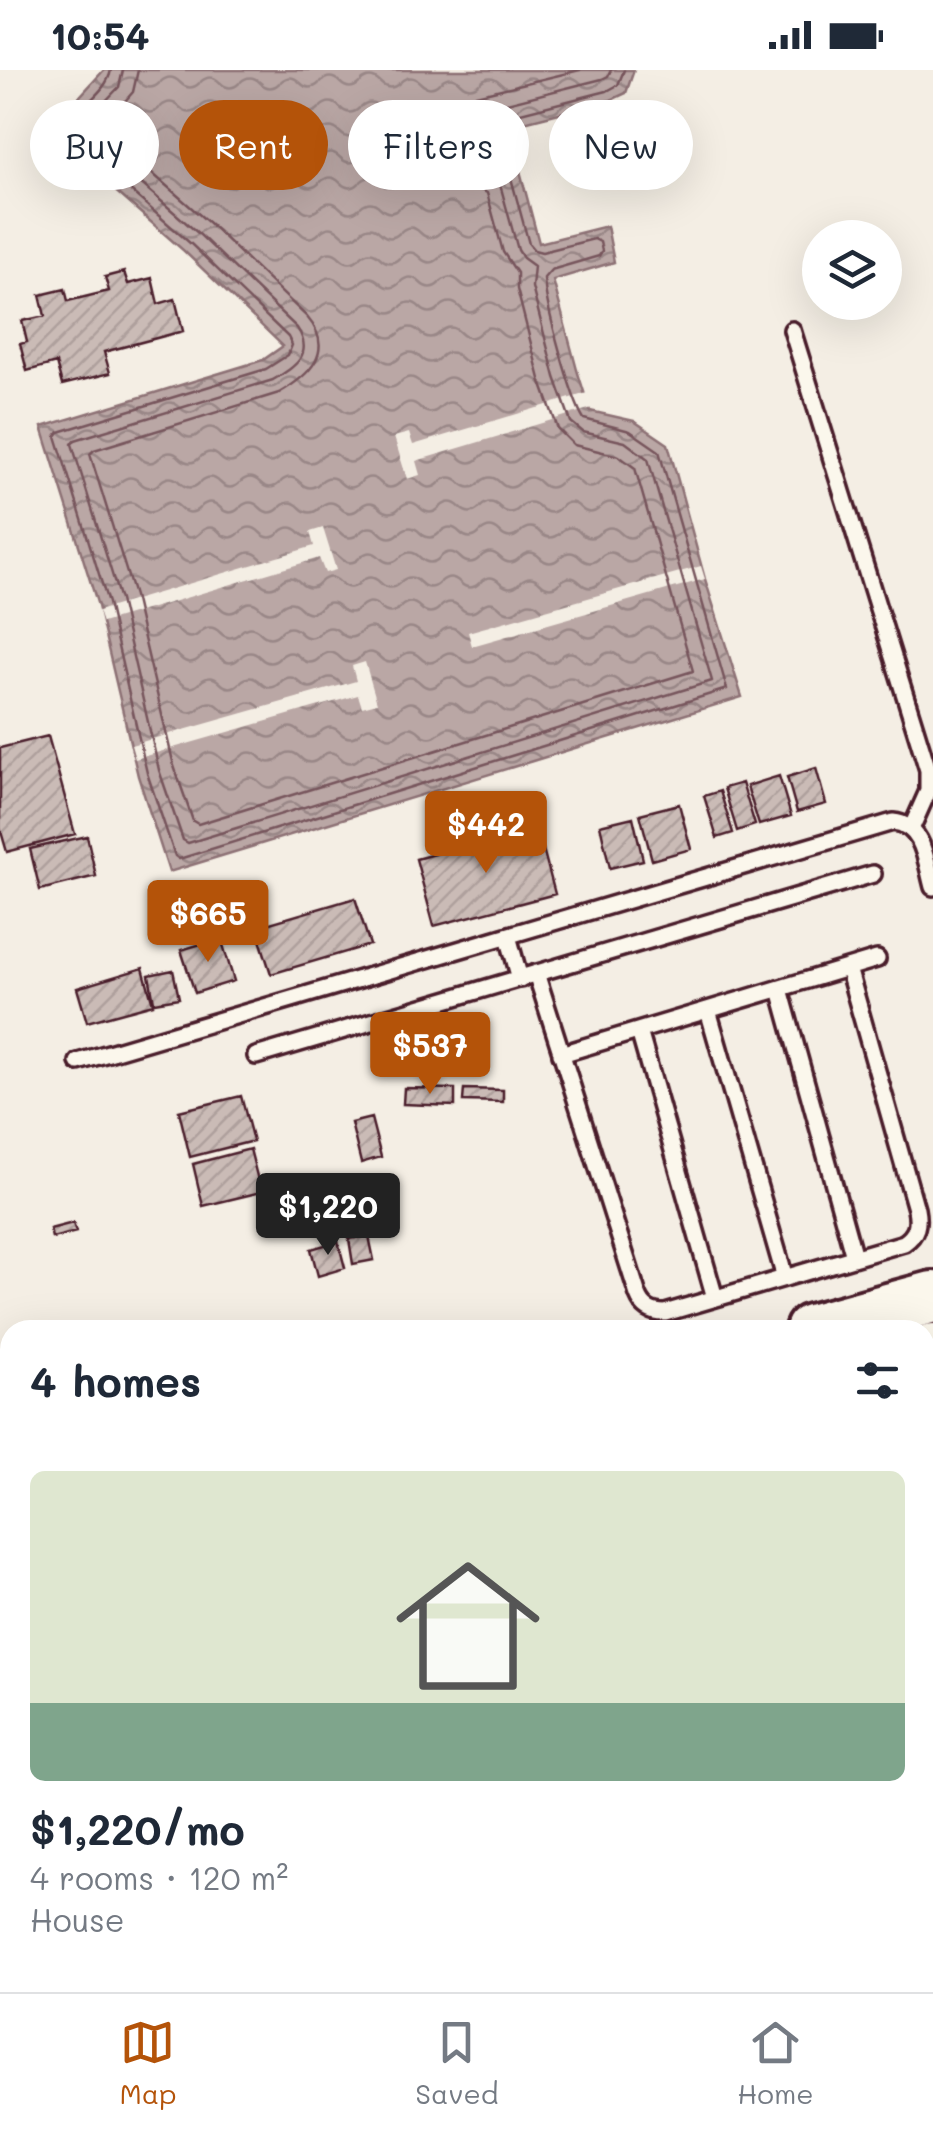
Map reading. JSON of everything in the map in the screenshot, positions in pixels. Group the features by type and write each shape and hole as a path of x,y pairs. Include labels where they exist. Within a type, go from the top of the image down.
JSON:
{"main road":[{"path":"848,1320 933,1297"}],"lane":[{"path":"792,330 928,770 928,791 912,827"},
{"path":"78,1062 893,822 912,827 918,834 933,887"},
{"path":"256,1056 873,874"},
{"path":"508,936 561,1054 642,1304 649,1310 665,1313 904,1243 914,1233 918,1218 848,968"},
{"path":"561,1054 878,959"},
{"path":"780,988 854,1258"},
{"path":"708,1010 786,1278"},
{"path":"639,1031 715,1298"}],"water":[{"path":"104,70 634,70 626,93 611,100 549,100 549,116 529,121 529,100 348,100 348,190 525,190 539,243 607,226 614,262 553,280 577,370 590,411 634,421 668,444 742,697 169,872 138,776 98,606 42,427 263,360 283,346 114,190 159,190 159,100 77,100"}],"pier":[{"path":"587,393 592,408 416,461 420,475 407,479 394,437 409,433 413,445"},
{"path":"323,528 336,570 325,573 319,558 102,623 98,611 314,546 310,532"},
{"path":"701,566 705,579 472,646 468,632"},
{"path":"365,662 377,703 362,707 358,695 135,759 131,745 356,681 352,666"}],"building":[{"path":"124,272 128,284 152,278 158,304 175,299 183,331 104,352 110,373 62,385 56,363 27,371 20,344 27,342 22,321 45,316 40,295 65,289 68,301 109,291 105,277"},
{"path":"48,736 75,834 7,852 0,828 0,748"},
{"path":"816,768 826,804 797,812 787,777"},
{"path":"779,776 791,816 759,825 747,786"},
{"path":"742,783 755,825 737,831 724,788"},
{"path":"720,791 733,833 717,838 704,796"},
{"path":"679,804 691,849 652,860 640,814"},
{"path":"633,817 643,860 610,868 600,825"},
{"path":"537,826 555,894 434,926 416,859"},
{"path":"87,836 96,876 40,890 30,849"},
{"path":"355,898 370,945 271,974 256,927"},
{"path":"221,938 234,981 195,993 181,950"},
{"path":"143,968 153,1004 87,1022 77,988"},
{"path":"173,970 179,998 154,1002 149,975"},
{"path":"482,1056 483,1073 439,1074 438,1057"},
{"path":"404,1088 455,1089 455,1106 403,1104"},
{"path":"464,1089 503,1090 503,1102 463,1101"},
{"path":"241,1096 253,1141 190,1157 179,1111"},
{"path":"371,1118 381,1157 361,1163 351,1123"},
{"path":"250,1149 261,1192 203,1206 193,1164"},
{"path":"73,1223 76,1232 52,1238 50,1229"},
{"path":"369,1236 374,1260 353,1264 349,1239"},
{"path":"338,1241 345,1268 318,1276 311,1249"}]}
